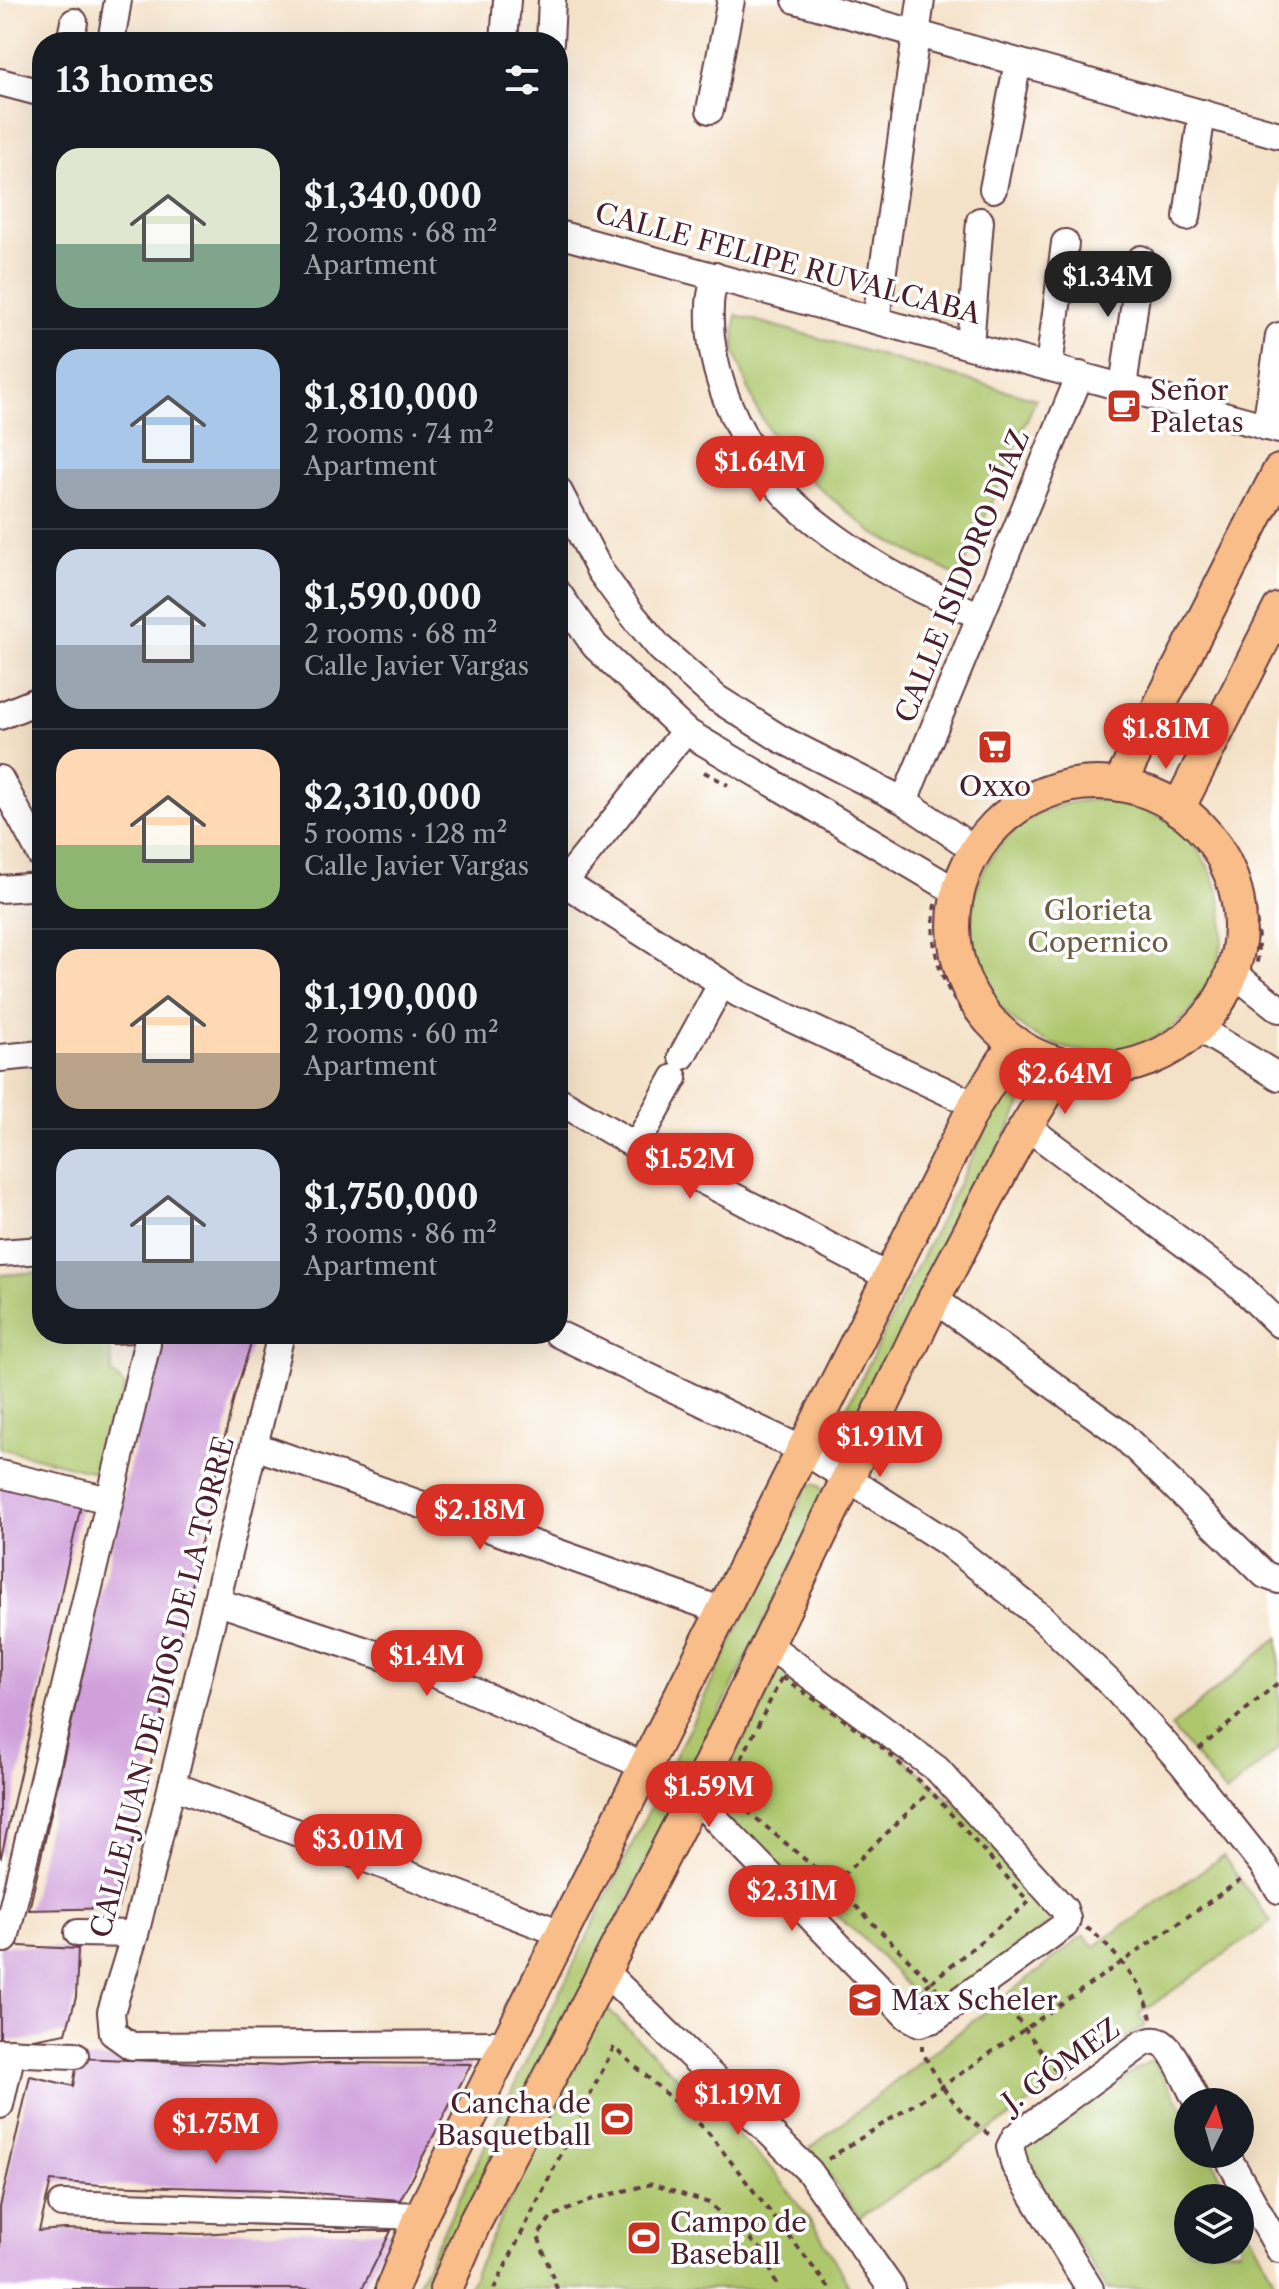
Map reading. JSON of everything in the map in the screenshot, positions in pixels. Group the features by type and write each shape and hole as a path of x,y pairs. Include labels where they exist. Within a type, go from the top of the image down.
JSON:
{"main road":[{"path":"1119,785 1279,471"},
{"path":"1178,809 1279,609"},
{"path":"1119,785 1161,799 1178,809 1200,828 1219,851 1232,879 1239,907 1241,978 1220,999 1203,1031 1149,1059 1107,1068 1059,1072 1038,1057 1012,1048 969,992 957,960 946,896 975,850 992,828 1013,810 1037,796 1064,787 1119,785"},
{"path":"392,2289 421,2216 561,1933 647,1767 975,1105 1012,1048"},
{"path":"446,2289 474,2224 694,1797 934,1299 1026,1126 1059,1072"}],"street":[{"path":"113,32 118,0"},
{"path":"505,32 507,0"},
{"path":"550,32 552,0"},
{"path":"710,110 731,0"},
{"path":"796,0 1279,135"},
{"path":"876,320 921,0"},
{"path":"993,189 1018,62"},
{"path":"0,82 32,90"},
{"path":"1187,217 1202,113"},
{"path":"970,345 980,221"},
{"name":"CALLE FELIPE RUVALCABA","path":"568,237 1272,428"},
{"path":"1049,367 1065,243"},
{"path":"1123,387 1141,259"},
{"path":"715,276 710,307 715,358 730,408 752,450 782,492 855,549 902,580 980,616"},
{"path":"1272,428 1279,336"},
{"name":"CALLE ISIDORO DÍAZ","path":"904,801 1080,375"},
{"path":"568,509 600,571 630,612 660,648 716,698 781,739 904,801 975,850"},
{"path":"568,607 595,646 685,731 946,896"},
{"path":"0,716 32,703"},
{"path":"568,874 685,731"},
{"path":"0,779 32,838"},
{"path":"0,889 32,887"},
{"path":"568,889 739,994 975,1105"},
{"path":"1241,978 1279,1009"},
{"path":"636,1146 722,983"},
{"path":"1203,1031 1279,1077"},
{"path":"0,1058 32,1055"},
{"path":"568,1106 636,1146 889,1277"},
{"path":"1026,1126 1237,1283 1279,1324"},
{"path":"0,1253 32,1251"},
{"path":"934,1299 1121,1434 1265,1575 1279,1580"},
{"path":"568,1339 803,1450 945,1541 1040,1616 1113,1686 1182,1763 1263,1865 1279,1890"},
{"path":"2,1939 147,1344"},
{"name":"CALLE JUAN DE DIOS DE LA TORRE","path":"279,1344 135,1934 111,2012 113,2033 131,2046 508,2044"},
{"path":"255,1446 723,1611"},
{"path":"0,1474 109,1500"},
{"path":"218,1602 430,1672 647,1767"},
{"path":"694,1797 907,2016 920,2023 934,2019 989,1981 1061,1930 1067,1919 1064,1909 937,1769 767,1644"},
{"path":"172,1785 561,1933"},
{"path":"78,1933 135,1934"},
{"path":"605,1972 809,2171 892,2289"},
{"path":"1156,2041 1167,2047 1189,2088"},
{"name":"J. GÓMEZ","path":"1010,2147 1022,2130 1142,2044 1156,2041"},
{"path":"0,2105 6,2052 75,2055"},
{"path":"1010,2147 1015,2166 1090,2289"},
{"path":"1234,2168 1279,2249"},
{"path":"62,2204 421,2216"}],"path":[{"path":"704,771 729,786"},
{"path":"946,896 932,929 944,982 967,1021 990,1042 1012,1048"},
{"path":"1059,1072 1081,1087 1114,1087 1149,1075 1198,1047 1203,1031 1231,1010 1241,978"},
{"path":"782,1677 876,1742 930,1791 1029,1902 931,1982 834,1884 725,1792 782,1677"},
{"path":"1182,1763 1279,1682"},
{"path":"834,1884 930,1791"},
{"path":"809,2171 941,2087 1263,1865"},
{"path":"1067,1919 1092,1931 1123,1961 1148,2004 1156,2041"},
{"path":"989,1981 1073,2093"},
{"path":"920,2023 922,2051 941,2087 972,2123 1010,2147"},
{"path":"494,2289 614,2047 707,2131 830,2289"},
{"path":"557,2289 538,2236 551,2217 593,2199 651,2184 709,2203 763,2251 778,2289"}],"green space":[{"path":"736,315 1036,399 959,577 873,533 786,460 756,408 734,350"},
{"name":"Glorieta Copernico","path":"1097,800 1134,805 1167,821 1186,837 1202,856 1218,889 1223,926 1218,963 1202,996 1186,1015 1167,1031 1134,1047 1097,1052 1060,1047 1027,1031 1008,1015 992,996 976,963 971,926 976,889 992,856 1008,837 1027,821 1060,805"},
{"path":"1015,1071 1033,1080 848,1452 842,1456 835,1455 829,1450 829,1443"},
{"path":"32,1273 32,1344 110,1344 112,1374 125,1386 102,1474 0,1448 0,1275"},
{"path":"812,1484 820,1486 826,1496 436,2289 415,2289 807,1487"},
{"path":"1279,1637 1279,1748 1226,1793 1171,1727"},
{"path":"781,1666 874,1731 961,1810 1045,1907 1052,1921 931,2012 865,1940 711,1806"},
{"path":"1223,1856 1271,1922 1139,2014 1146,2025 859,2218 810,2148 1084,1935 1094,1947"},
{"path":"603,2005 773,2170 819,2233 851,2289 467,2289"},
{"path":"1152,2060 1174,2094 1174,2168 1216,2168 1224,2184 1174,2184 1174,2264 1254,2264 1254,2241 1279,2289 1107,2289 1017,2146"}],"building":[{"path":"158,1344 251,1344 234,1397 118,1908 29,1910"},
{"path":"0,1485 82,1501 1,1857 0,1856"},
{"path":"0,1945 78,1949 76,1997 66,2033 22,2041 0,2040"},
{"path":"78,2058 280,2066 328,2063 471,2064 400,2200 276,2190 51,2181 39,2231 65,2229 200,2234 391,2231 362,2289 0,2289 0,2207 30,2076 73,2086"}],"place":[{"name":"Señor Paletas","path":"1124,406"},
{"name":"Oxxo","path":"995,747"},
{"name":"Max Scheler","path":"865,2000"},
{"name":"Cancha de Basquetball","path":"617,2119"},
{"name":"Campo de Baseball","path":"644,2238"}]}
